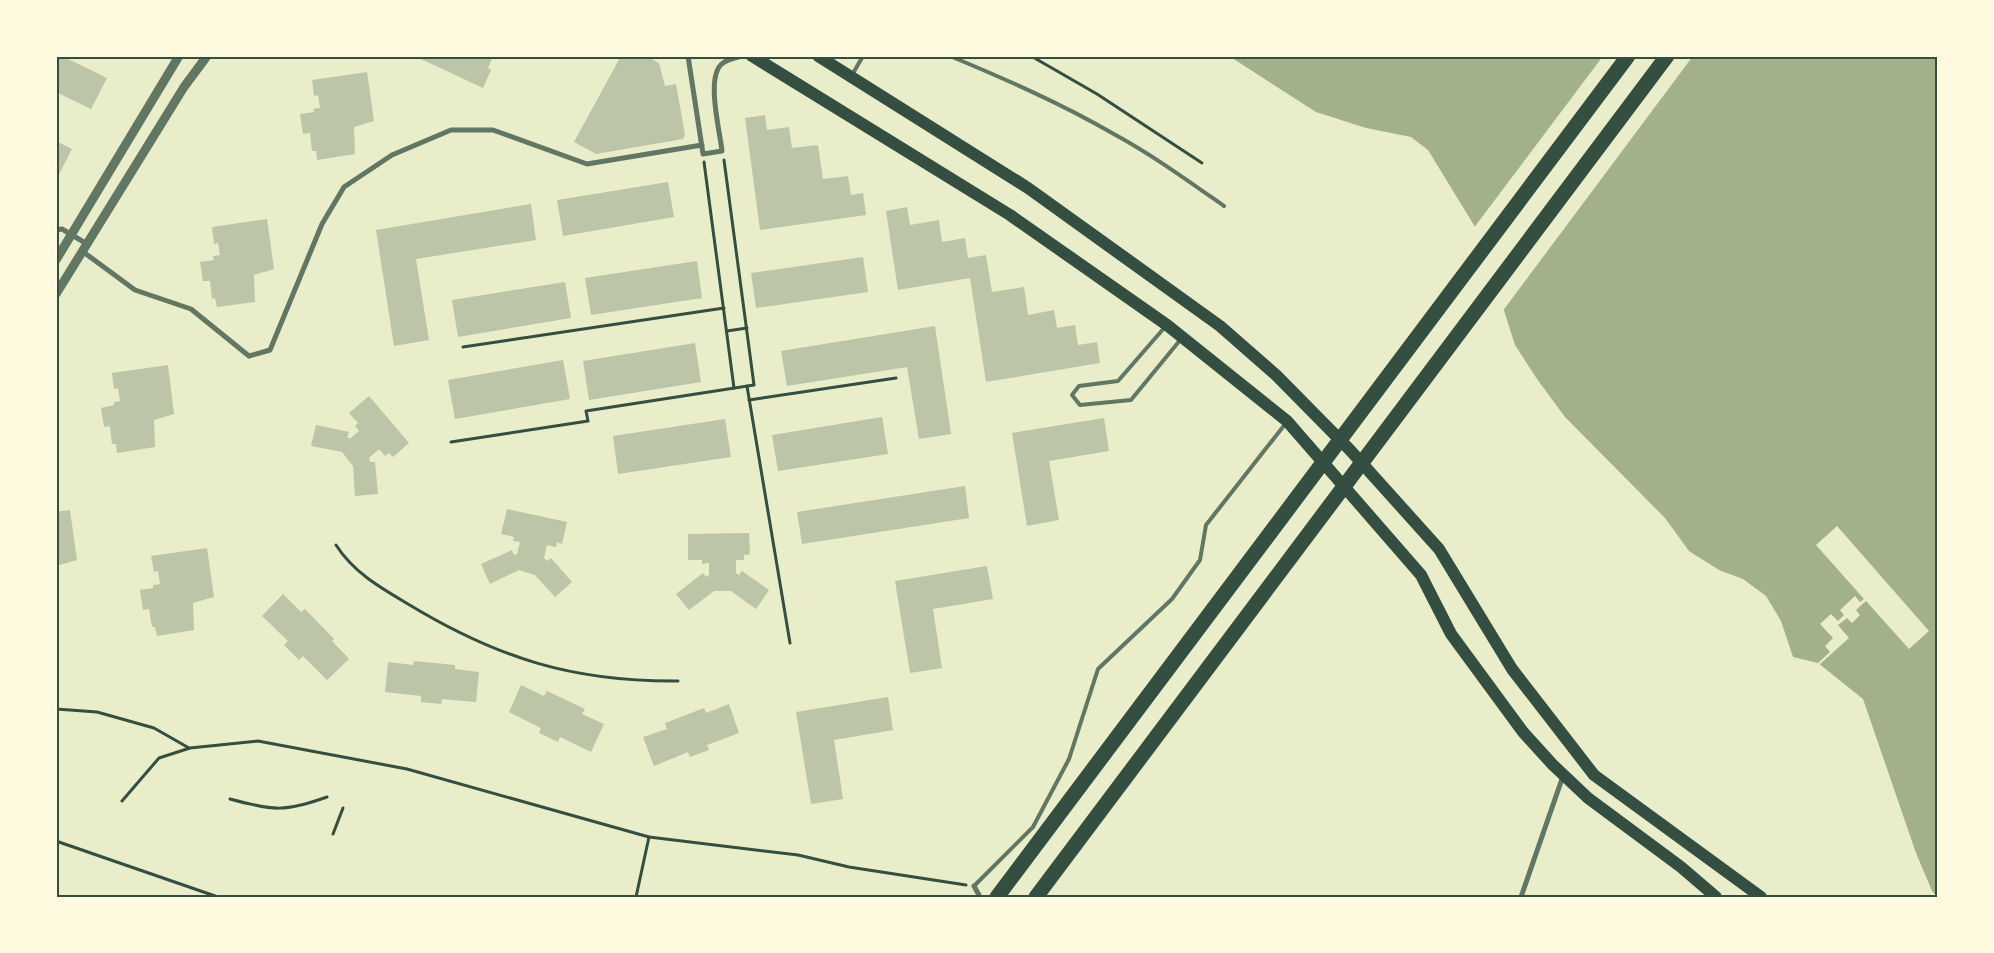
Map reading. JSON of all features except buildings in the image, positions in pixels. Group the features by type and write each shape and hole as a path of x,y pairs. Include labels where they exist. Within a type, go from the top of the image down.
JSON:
{"highway":[{"path":"997,897 1628,56"},
{"path":"1036,897 1667,56"}],"main road":[{"path":"752,56 1010,215 1167,325 1287,421 1421,575 1451,634 1523,732 1564,776 1588,798 1681,866 1716,897"},
{"path":"818,56 1028,188 1220,326 1276,376 1350,450 1439,549 1512,668 1594,775 1761,897"}],"street":[{"path":"56,260 179,56"},
{"path":"58,289 184,87 207,56"},
{"path":"688,56 703,154 722,151 714,87 716,70 723,62 742,56"},
{"path":"56,230 62,229 72,235 135,290 190,309 249,356 270,350 322,224 344,187 392,155 451,130 493,130 587,164 702,144"},
{"path":"1521,897 1564,776"},
{"path":"974,886 980,897"}],"lane":[{"path":"851,77 864,56"},
{"path":"950,56 1013,82 1112,133 1159,161 1224,206"},
{"path":"1167,325 1118,380 1079,386 1072,395 1080,405 1131,400 1182,337"},
{"path":"974,886 1032,827 1074,746 1098,669 1172,599 1200,560 1206,524 1287,421"}],"path":[{"path":"1031,56 1096,94 1202,163"},
{"path":"451,442 588,421 586,411 754,385 722,151"},
{"path":"703,154 734,388"},
{"path":"463,347 724,308"},
{"path":"727,331 747,328"},
{"path":"749,400 896,378"},
{"path":"747,386 790,643"},
{"path":"336,545 346,561 371,582 446,627 496,651 540,666 586,674 641,681 678,681"},
{"path":"56,709 97,712 154,728 190,748"},
{"path":"122,801 158,758 190,748 258,741 407,769 649,837 798,855 849,867 974,886"},
{"path":"230,799 264,808 295,809 328,797"},
{"path":"333,834 343,808"},
{"path":"636,897 649,837"},
{"path":"56,841 218,897"}],"shaded area":[{"path":"1229,56 1938,56 1938,897 1932,891 1916,853 1863,699 1818,663 1793,657 1781,621 1766,596 1743,579 1719,570 1689,551 1665,518 1565,417 1515,345 1480,235 1428,150 1411,137 1366,128 1316,112"}],"pier":[{"path":"1603,56 1693,56 1502,312 1473,229"},
{"path":"1837,526 1929,631 1909,649 1866,601 1856,610 1860,615 1852,623 1847,618 1838,625 1849,638 1819,665 1818,663 1830,652 1825,646 1833,638 1820,624 1831,614 1838,621 1844,615 1840,610 1855,596 1860,602 1864,599 1816,545"}]}
